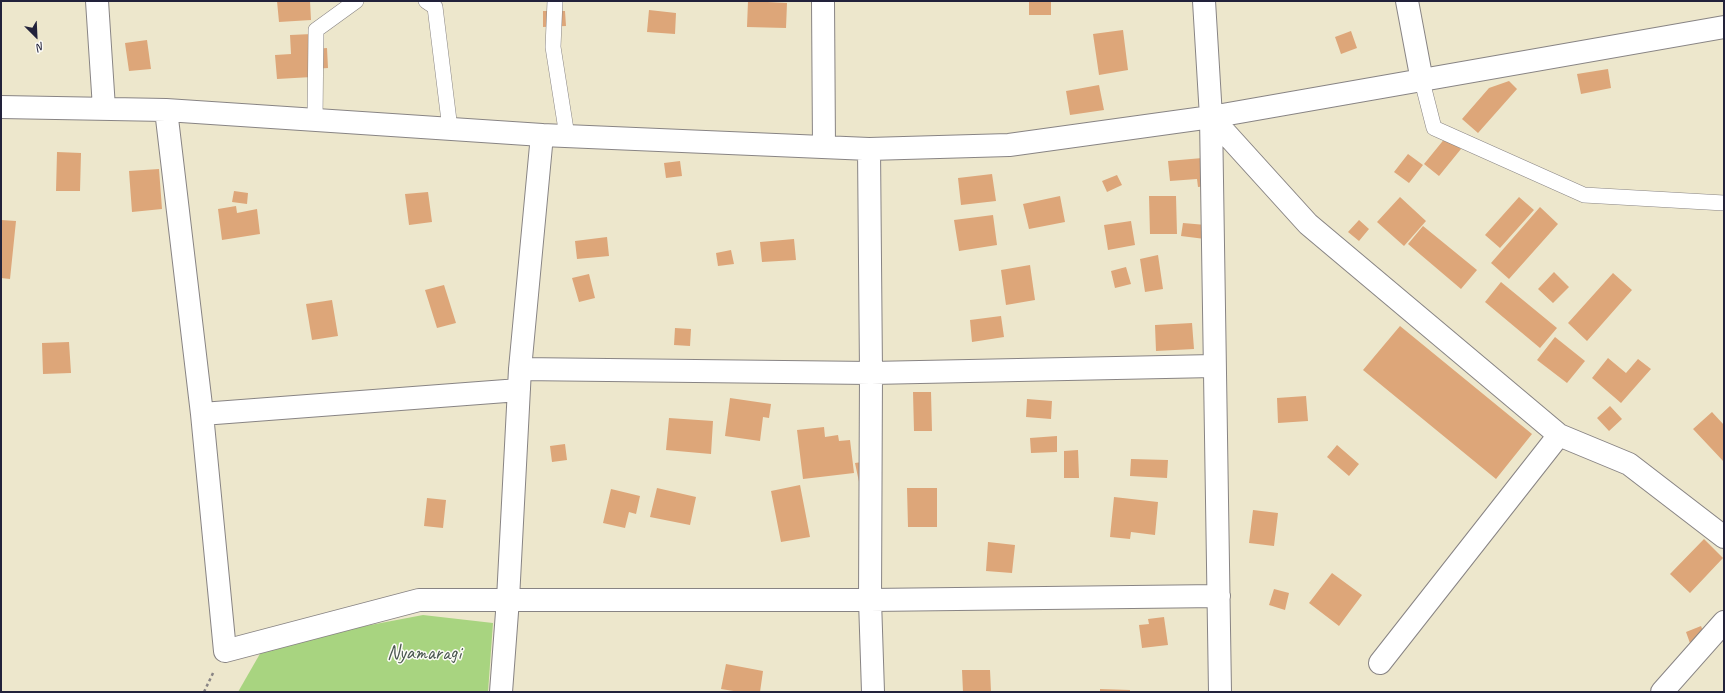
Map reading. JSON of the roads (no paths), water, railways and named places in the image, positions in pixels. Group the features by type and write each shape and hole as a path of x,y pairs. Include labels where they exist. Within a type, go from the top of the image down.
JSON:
{"street":[{"path":"97,1 104,108"},
{"path":"823,1 824,147"},
{"path":"1204,1 1211,117 1220,692"},
{"path":"1407,1 1422,81"},
{"path":"1,106 166,110 542,135 869,149 1009,145 1211,117 1724,27"},
{"path":"166,110 202,414 225,651 419,600 870,600 1219,596"},
{"path":"1211,117 1308,224 1559,434 1629,464 1724,537"},
{"path":"501,692 508,599 520,379 542,135"},
{"path":"869,149 871,373 870,600 873,692"},
{"path":"202,414 520,379 1214,366"},
{"path":"1380,663 1559,434"},
{"path":"1662,692 1724,622"}],"lane":[{"path":"315,120 316,30 356,1"},
{"path":"426,1 434,6 450,129"},
{"path":"555,1 553,47 568,136"},
{"path":"1422,81 1434,128 1584,195 1724,202"}],"park label":[{"name":"Nyamaragi","path":"424,654"}]}
